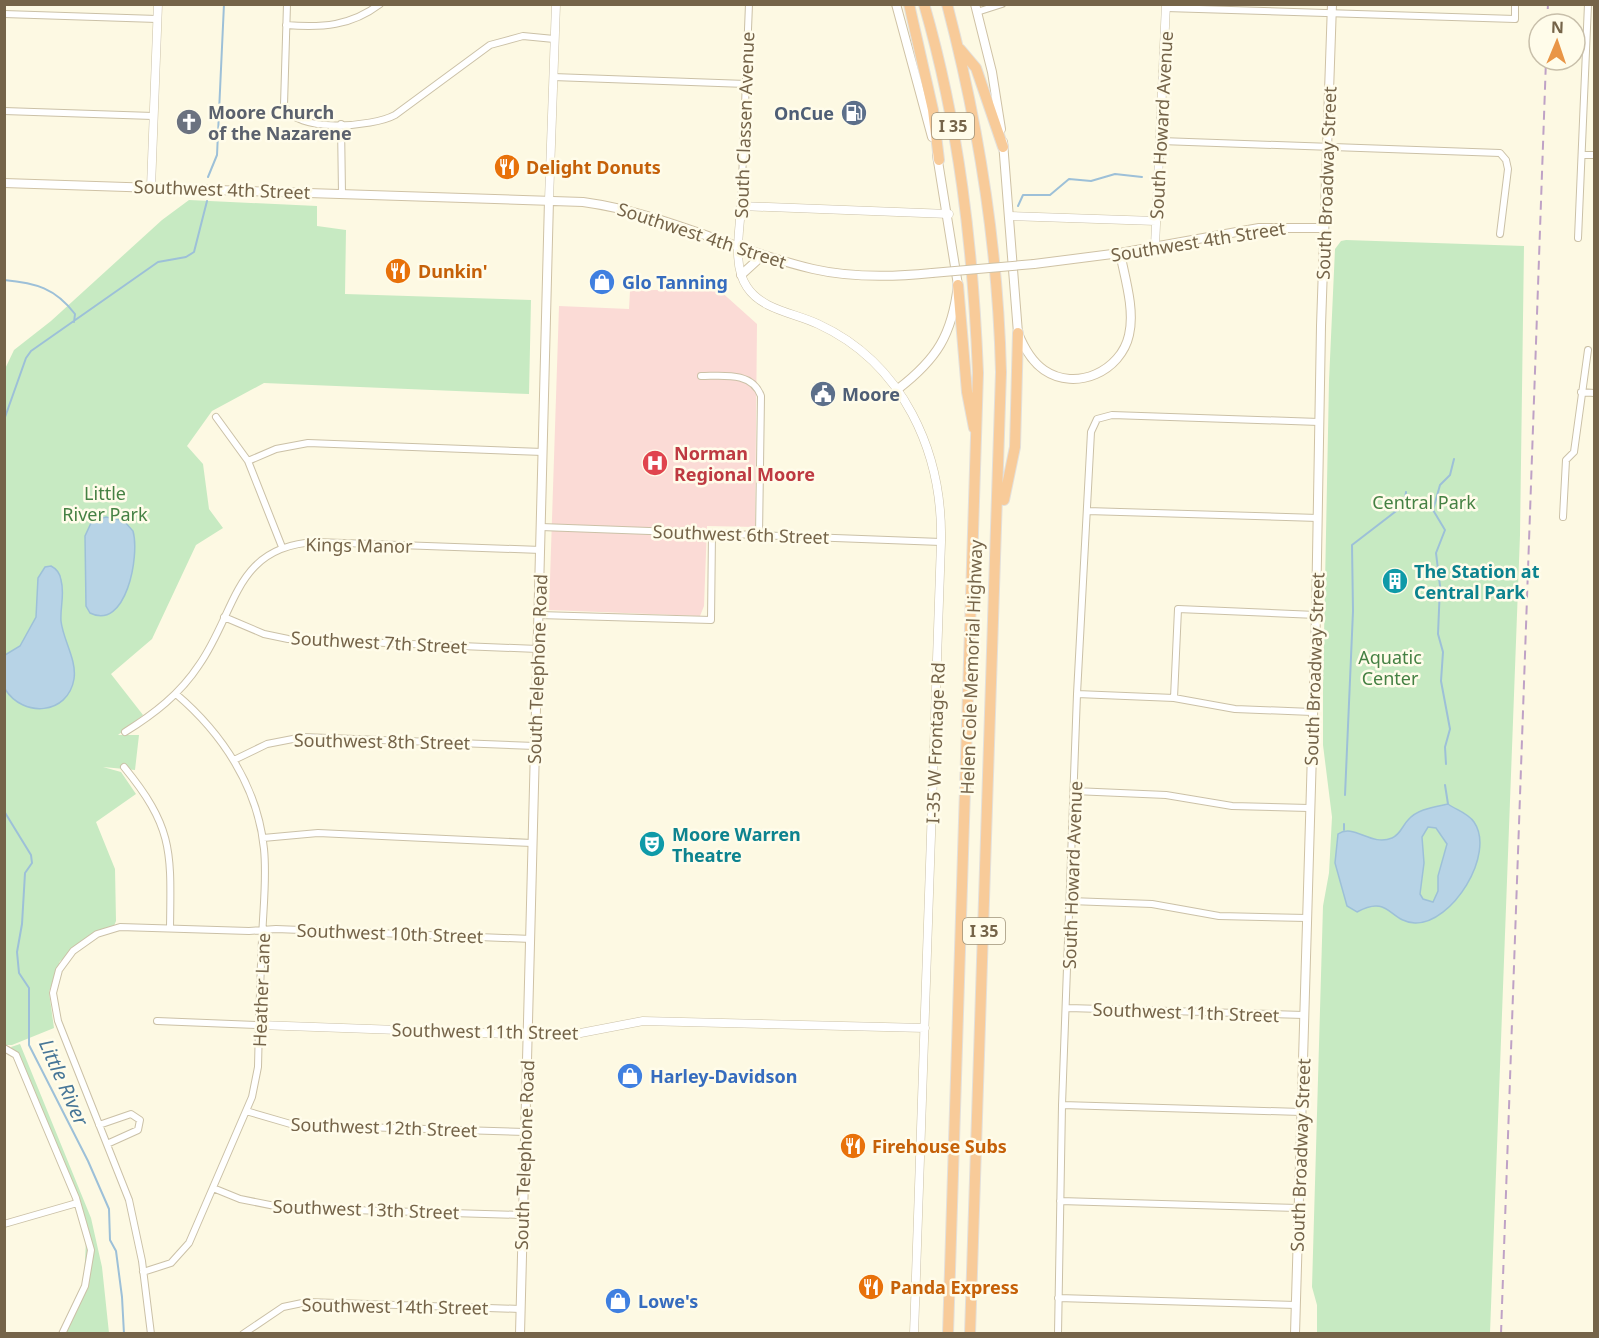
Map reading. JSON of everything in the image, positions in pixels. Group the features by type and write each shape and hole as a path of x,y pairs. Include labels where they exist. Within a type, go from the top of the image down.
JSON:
{"highway":[{"path":"909,4 933,110 939,160"},
{"name":"Helen Cole Memorial Highway","path":"924,4 952,119 968,221 976,296 978,447 948,1334"},
{"name":"Helen Cole Memorial Highway","path":"947,4 974,114 986,190 998,295 1001,410 970,1334"},
{"path":"958,47 976,68 1003,147"},
{"path":"958,285 967,392 978,447"},
{"path":"998,529 1015,447 1018,333"}],"main road":[{"path":"896,4 939,160 958,285 952,320 942,343 924,367 898,389"},
{"path":"976,8 992,72 1003,147 1018,333 1032,360 1043,370 1056,376 1089,377 1111,365 1127,343 1131,324 1120,253"},
{"name":"South Broadway Street","path":"1295,1334 1316,615 1324,228 1332,9"},
{"name":"Southwest 4th Street","path":"4,183 549,200 618,207 662,219 763,255 815,269 849,274 901,276 1034,264 1120,253 1263,228 1324,228"},
{"name":"South Telephone Road","path":"519,1334 549,200"},
{"path":"741,275 763,255"}],"street":[{"path":"151,187 158,4"},
{"path":"287,4 283,98 286,110 303,123 369,124 386,120 476,54 500,41 522,36 554,39"},
{"path":"286,25 341,24 362,16 380,4"},
{"name":"South Telephone Road","path":"549,200 556,4"},
{"name":"South Classen Avenue","path":"739,246 749,4"},
{"path":"976,8 1002,4"},
{"path":"1166,6 1332,9 1515,19 1515,4"},
{"name":"South Howard Avenue","path":"1155,246 1166,6"},
{"path":"4,14 157,19"},
{"path":"1587,22 1594,22"},
{"path":"1578,238 1585,72"},
{"path":"553,77 746,84"},
{"path":"4,111 153,116"},
{"path":"341,124 342,194"},
{"path":"1161,141 1500,153 1506,159 1508,169 1500,234"},
{"path":"1582,155 1594,155"},
{"path":"741,206 949,214"},
{"path":"1009,216 1156,221"},
{"path":"739,246 741,275"},
{"name":"I-35 W Frontage Rd","path":"741,275 748,289 759,300 812,321 837,334 870,360 898,389 915,417 931,456 941,503 914,1334"},
{"path":"1563,517 1566,460 1575,452 1588,350"},
{"path":"701,376 737,377 753,383 757,388 762,402 759,535"},
{"path":"1581,392 1594,393"},
{"name":"South Howard Avenue","path":"1058,1334 1062,1105 1068,1008 1077,694 1091,432 1097,419 1112,415 1319,422"},
{"path":"216,417 248,461 282,547"},
{"path":"248,461 276,449 308,443 543,452"},
{"path":"1087,511 1318,518"},
{"name":"Southwest 6th Street","path":"541,527 941,542"},
{"path":"539,615 711,620 712,532"},
{"name":"Kings Manor","path":"125,732 147,719 176,694 208,652 238,587 251,568 282,547 316,542 541,550"},
{"path":"1174,698 1178,609 1316,615"},
{"name":"Southwest 7th Street","path":"224,617 264,634 288,639 538,648"},
{"name":"Heather Lane","path":"143,1272 163,1267 184,1252 256,1083 265,876 262,837 251,796 234,760 208,724 176,694"},
{"path":"1077,694 1174,698 1235,709 1312,712"},
{"name":"Southwest 8th Street","path":"234,760 267,744 303,737 535,746"},
{"path":"124,767 152,804 166,836 171,870 170,928"},
{"path":"1074,791 1166,795 1232,806 1309,808"},
{"path":"262,837 310,833 532,843"},
{"path":"1070,901 1152,904 1219,916 1307,918"},
{"name":"Southwest 10th Street","path":"151,1334 143,1272 129,1200 58,1021 53,993 59,970 73,951 97,934 120,927 531,939"},
{"name":"Southwest 11th Street","path":"1068,1008 1304,1015"},
{"path":"157,1021 259,1025"},
{"name":"Southwest 11th Street","path":"259,1025 578,1035 643,1021 925,1028"},
{"path":"7,1048 15,1055 78,1203 91,1250 85,1286 62,1334"},
{"path":"1062,1105 1301,1112"},
{"name":"Southwest 12th Street","path":"246,1111 273,1121 294,1125 525,1132"},
{"path":"99,1125 131,1114 140,1120 138,1130 107,1144"},
{"name":"Southwest 13th Street","path":"213,1188 240,1199 285,1208 522,1215"},
{"path":"1060,1201 1299,1208"},
{"path":"4,1224 78,1203"},
{"path":"1058,1298 1296,1305"},
{"name":"Southwest 14th Street","path":"243,1334 284,1306 307,1302 520,1309"}],"shaded area":[{"name":"Norman Regional Moore","path":"718,289 757,324 755,527 707,526 704,606 700,616 549,610 559,306 629,309 630,291"}],"green space":[{"name":"Little River Park","path":"189,200 317,206 317,226 346,230 345,294 531,300 529,394 264,383 212,411 187,446 203,464 209,509 223,528 196,545 152,639 111,674 143,715 118,735 139,735 135,770 103,767 121,772 136,794 96,822 115,869 116,921 114,926 60,961 49,992 54,1028 12,1045 5,1045 4,371 14,350 51,321 162,220"},
{"name":"Central Park","path":"1341,241 1524,246 1520,535 1490,1333 1317,1333 1317,1305 1312,1287 1323,906 1329,873 1332,817 1323,745 1329,381 1335,249"},
{"path":"20,1044 91,1218 102,1267 109,1333 61,1333 84,1281 86,1240 78,1203 11,1047"}],"water":[{"path":"106,517 124,521 133,531 135,542 128,588 113,611 102,616 90,613 86,606 85,536 92,521"},
{"path":"51,566 59,573 62,585 61,621 74,665 74,679 70,691 63,700 54,706 33,708 23,705 5,689 5,655 20,646 36,617 38,578 45,567"},
{"path":"1448,804 1469,816 1479,836 1479,851 1475,868 1467,885 1456,900 1443,912 1429,920 1415,923 1406,922 1383,907 1368,907 1357,912 1347,906 1335,863 1338,834 1350,831 1377,840 1392,838 1416,813","holes":["1428,827 1436,828 1447,844 1438,876 1438,891 1433,902 1423,899 1420,894 1424,863 1422,837"]}],"waterway":[{"path":"208,177 217,155 224,4"},
{"path":"1018,206 1023,195 1050,195 1069,179 1091,181 1115,174 1142,177"},
{"path":"4,420 26,358 31,351 158,262 186,257 194,252 207,201"},
{"name":"Little River","path":"4,280 44,288 68,305 75,314 74,322"},
{"path":"1446,764 1445,747 1450,729 1441,681 1443,652 1438,634 1440,586 1436,553 1445,530 1433,510 1440,485 1450,475 1454,459"},
{"path":"1345,795 1353,611 1352,545 1404,505 1406,492"},
{"path":"1445,785 1448,804"},
{"name":"Little River","path":"4,811 31,855 32,863 25,873 22,924 17,952 19,973 29,988 29,1045 88,1161 109,1209 110,1240 116,1251 124,1334"},
{"path":"1344,824 1344,830"}],"railway":[{"path":"1548,4 1548,12"},
{"path":"1501,1334 1546,72"}],"place":[{"name":"OnCue","path":"854,113"},
{"name":"Moore Church of the Nazarene","path":"189,122"},
{"name":"Delight Donuts","path":"507,167"},
{"name":"Dunkin'","path":"398,271"},
{"name":"Glo Tanning","path":"602,282"},
{"name":"Moore","path":"823,394"},
{"name":"Norman Regional Moore","path":"655,463"},
{"name":"The Station at Central Park","path":"1395,581"},
{"name":"Moore Warren Theatre","path":"652,844"},
{"name":"Harley-Davidson","path":"630,1076"},
{"name":"Firehouse Subs","path":"853,1146"},
{"name":"Panda Express","path":"871,1287"},
{"name":"Lowe's","path":"618,1301"}],"park label":[{"name":"Aquatic Center","path":"1390,667"}]}
